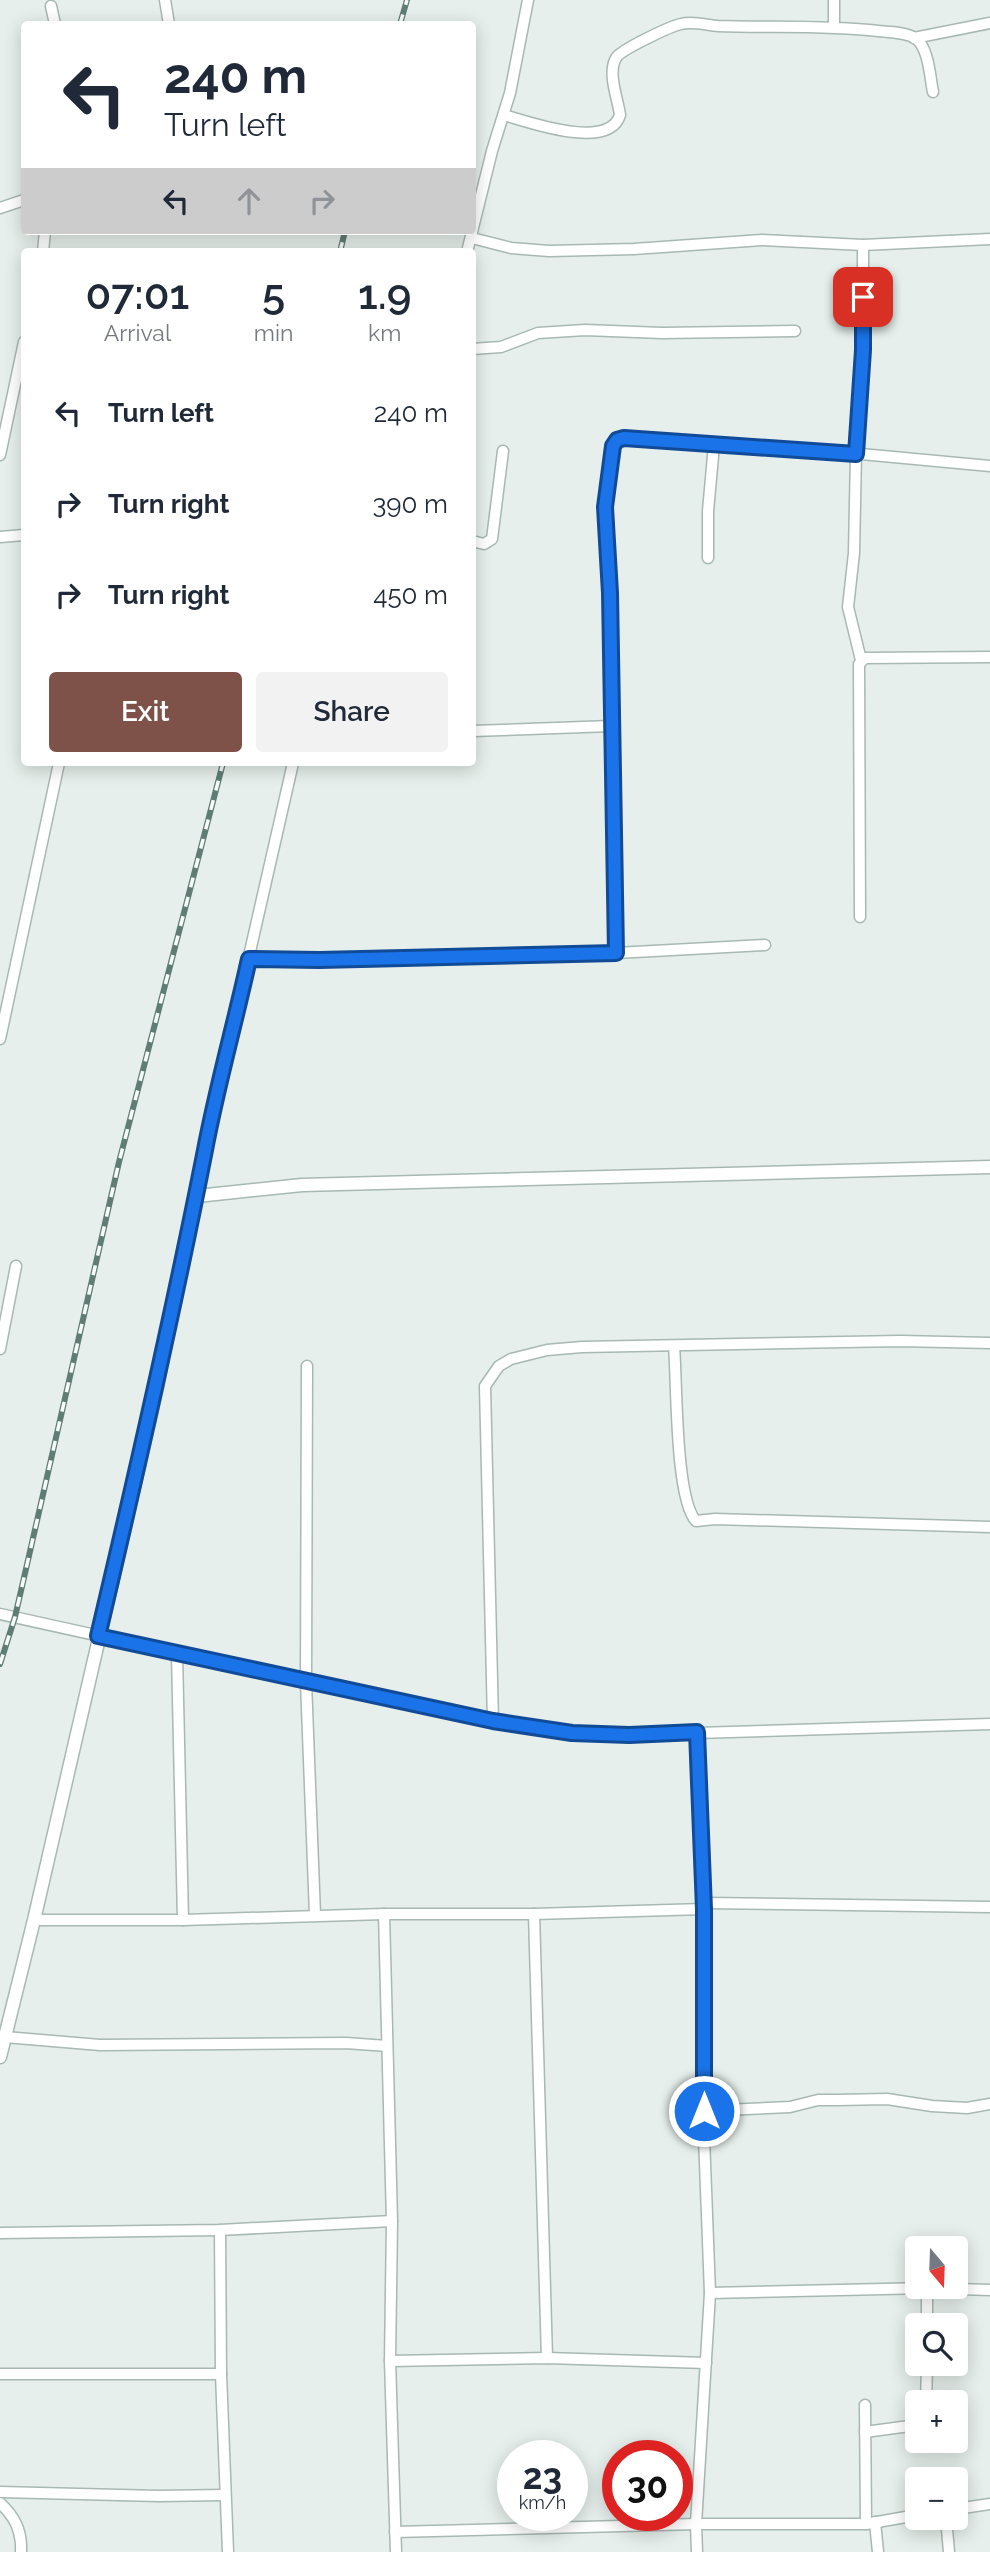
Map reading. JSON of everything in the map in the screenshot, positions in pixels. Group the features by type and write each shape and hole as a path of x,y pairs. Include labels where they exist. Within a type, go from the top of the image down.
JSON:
{"street":[{"path":"165,0 168,21"},
{"path":"476,221 492,151 504,115 528,0"},
{"path":"834,0 834,27"},
{"path":"51,6 54,21"},
{"path":"915,38 990,23"},
{"path":"504,115 590,134 607,130 618,122 620,116 613,69 617,55 625,48 681,24 834,27 905,34 915,38 922,46 933,92"},
{"path":"0,208 21,201"},
{"path":"468,248 473,235"},
{"path":"472,238 511,248 540,251 612,250 762,240 863,245 990,239"},
{"path":"860,917 858,684 861,660 848,607 854,553 856,454 863,350 863,245"},
{"path":"476,349 501,347 538,333 585,330 662,333 795,331"},
{"path":"0,455 21,380"},
{"path":"616,953 610,593 605,507 613,446 617,440 624,438 856,454 990,466"},
{"path":"708,558 709,492 714,445"},
{"path":"476,542 484,544 492,539 503,451"},
{"path":"0,537 21,535"},
{"path":"861,660 990,657"},
{"path":"476,731 611,726"},
{"path":"0,1039 58,766"},
{"path":"0,2057 157,1387 205,1149 292,766"},
{"path":"249,959 319,960 616,953 765,945"},
{"path":"197,1196 302,1185 990,1167"},
{"path":"0,1349 16,1266"},
{"path":"493,1721 485,1386 503,1363 547,1350 900,1341 990,1343"},
{"path":"674,1346 682,1480 686,1503 696,1521 715,1519 990,1527"},
{"path":"307,1366 306,1682 316,1915"},
{"path":"0,1614 493,1721 572,1733 629,1735 990,1724"},
{"path":"177,1654 183,1920"},
{"path":"697,1732 704,1906 704,2111 710,2293 696,2524 697,2552"},
{"path":"34,1920 534,1914 704,1906 990,1907"},
{"path":"384,1914 393,2221 390,2361 396,2552"},
{"path":"534,1914 547,2358"},
{"path":"5,2037 100,2045 346,2043 387,2046"},
{"path":"704,2095 732,2109"},
{"path":"704,2111 790,2108 837,2099 887,2099 967,2108 990,2104"},
{"path":"0,2233 220,2230 393,2221"},
{"path":"220,2230 220,2374 228,2552"},
{"path":"710,2293 905,2289"},
{"path":"968,2289 990,2290"},
{"path":"390,2361 547,2358 706,2363"},
{"path":"0,2374 220,2374"},
{"path":"865,2405 870,2523 878,2552"},
{"path":"865,2432 905,2427"},
{"path":"0,2492 224,2495"},
{"path":"0,2503 12,2513 17,2524 21,2552"},
{"path":"968,2507 990,2504"},
{"path":"396,2532 696,2524 870,2523 905,2517"},
{"path":"947,2530 949,2552"}],"railway":[{"path":"401,21 407,0"},
{"path":"341,248 344,235"},
{"path":"0,1664 15,1617 119,1162 222,766"}],"route":[{"path":"704,2111 704,1909 697,1732 629,1735 572,1733 493,1721 334,1689 98,1636 157,1387 185,1242 249,959 319,960 616,953 610,593 605,507 613,446 617,440 624,438 856,454 863,350 863,297"}]}
